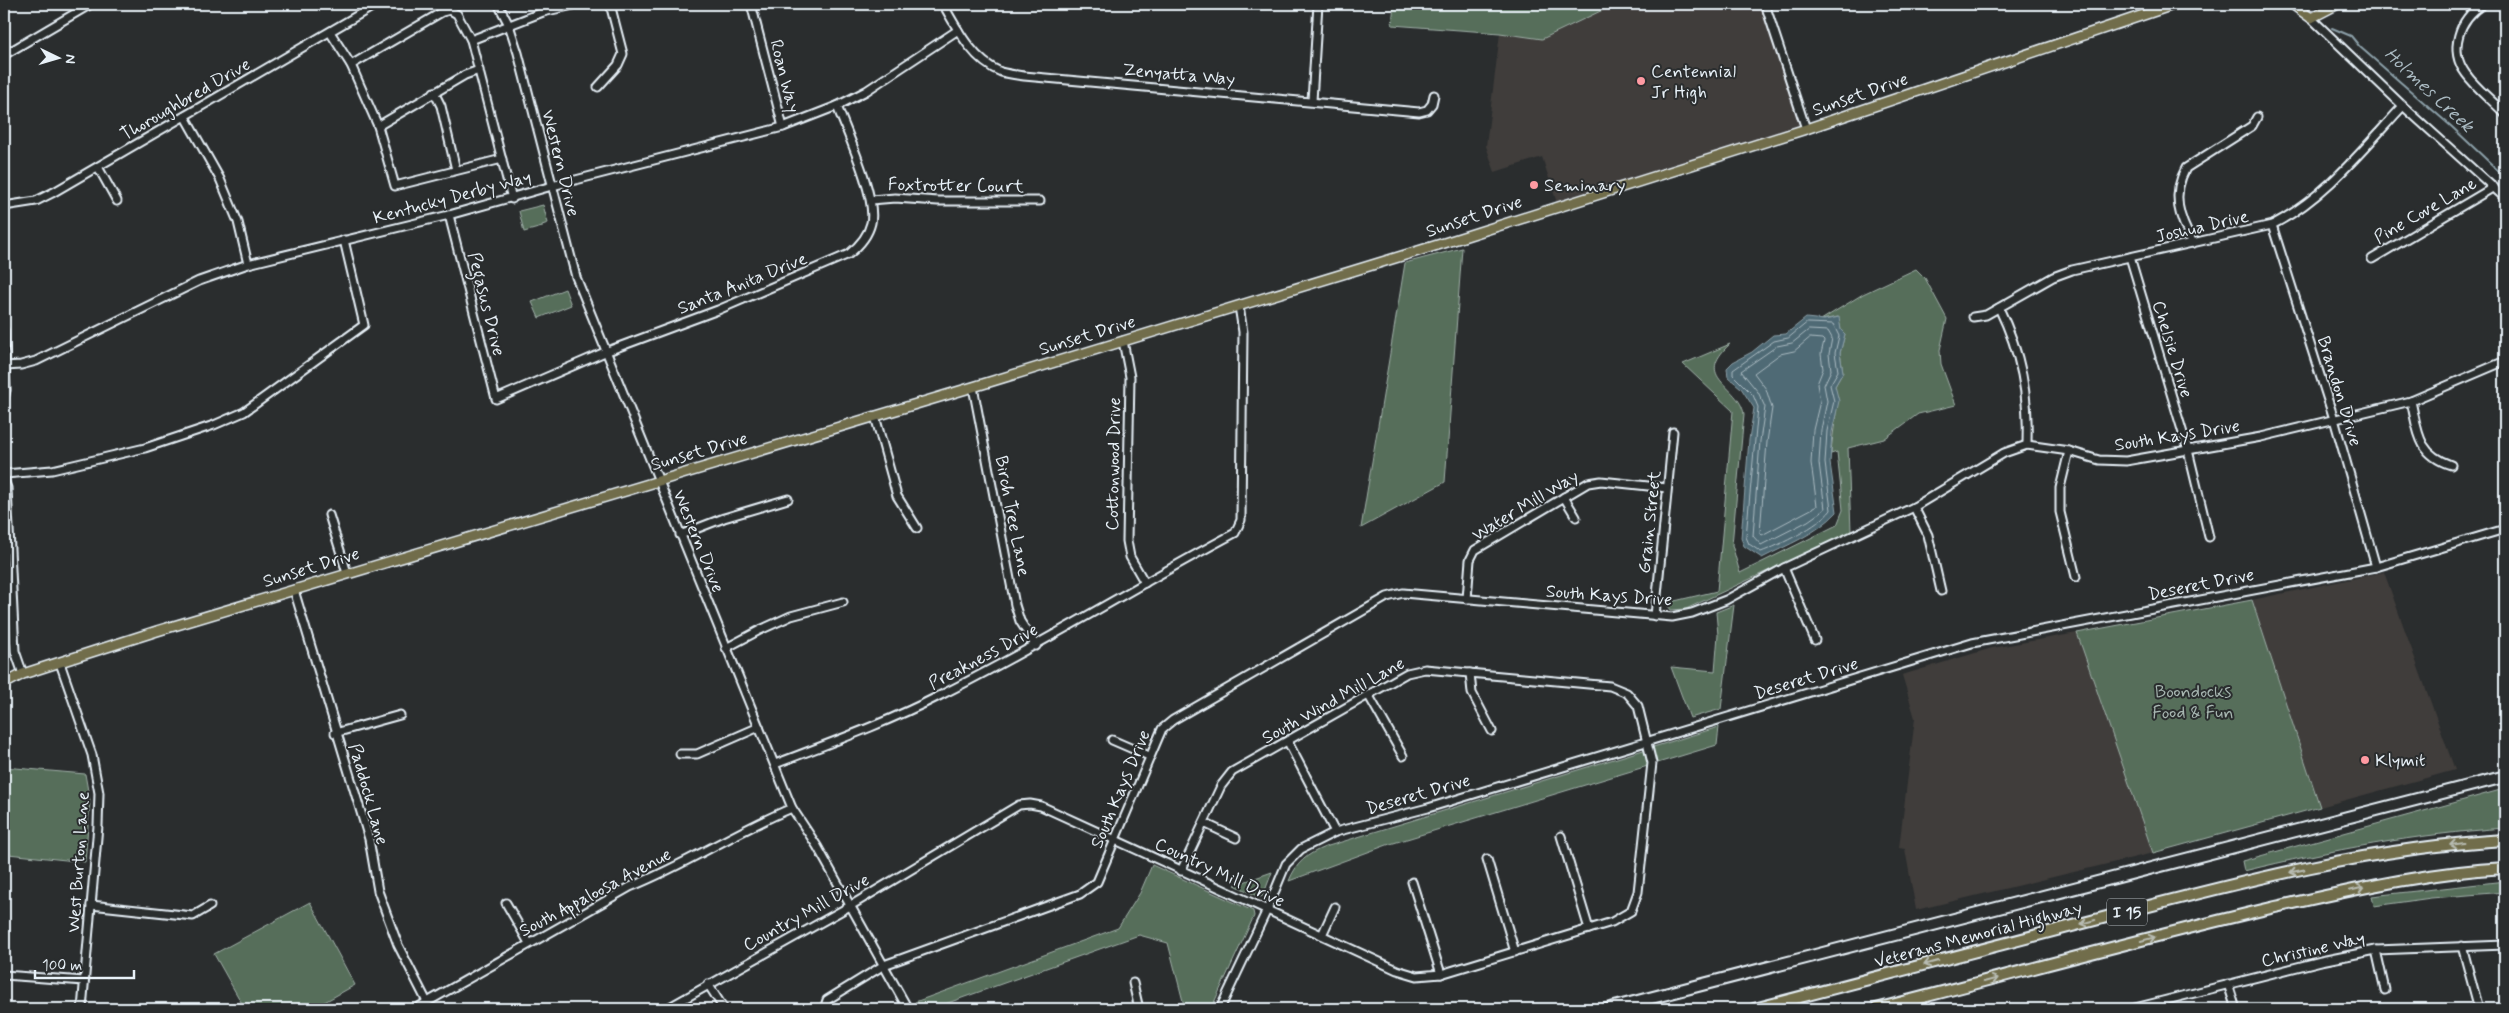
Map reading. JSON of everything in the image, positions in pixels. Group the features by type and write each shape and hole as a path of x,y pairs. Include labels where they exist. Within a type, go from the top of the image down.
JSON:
{"highway":[{"name":"Veterans Memorial Highway","path":"1754,1009 2222,887 2374,855 2472,841 2505,840"},
{"name":"I 15","path":"1876,1009 2228,918 2372,885 2478,869 2505,868"}],"main road":[{"name":"Sunset Drive","path":"4,684 24,674 157,631 973,387 1806,129 2176,4"},
{"path":"2292,4 2312,18 2338,4"}],"street":[{"path":"4,55 91,4"},
{"name":"Thoroughbred Drive","path":"4,206 36,201 185,117 377,4"},
{"name":"Western Drive","path":"498,4 509,25 576,277 605,352 792,808 817,846 908,1009"},
{"path":"471,40 543,12 578,4"},
{"path":"598,87 618,65 623,54 610,4"},
{"name":"Roan Way","path":"751,4 783,128"},
{"name":"Zenyatta Way","path":"943,4 958,30 985,63 1002,72 1024,76 1312,100 1419,112 1427,110 1434,95"},
{"path":"1312,100 1318,4"},
{"path":"1765,4 1806,129"},
{"path":"2483,4 2473,10 2458,32 2458,56 2466,74 2505,114"},
{"path":"350,65 442,12 450,10 458,14 471,40 512,199"},
{"path":"2312,18 2403,106 2505,198"},
{"name":"Kentucky Derby Way","path":"5,366 21,365 36,360 199,281 248,264 512,199 552,186 783,128 837,106 866,91 958,30"},
{"path":"330,32 350,65 378,126 395,186 502,160"},
{"path":"378,126 434,92 465,75 479,70"},
{"path":"434,92 441,106 456,170"},
{"name":"Santa Anita Drive","path":"496,399 605,352 718,310 849,254 862,243 871,223 872,200 837,106"},
{"name":"Joshua Drive","path":"1973,317 1986,315 2053,278 2072,270 2272,225 2291,216 2323,190 2403,106"},
{"path":"185,117 220,179 238,222 248,264"},
{"path":"2193,243 2181,220 2177,202 2182,176 2186,168 2252,126 2257,117"},
{"path":"98,167 117,201"},
{"name":"Pine Cove Lane","path":"2372,259 2494,187"},
{"name":"Foxtrotter Court","path":"872,200 895,198 938,201 1040,201"},
{"name":"Pegasus Drive","path":"449,215 496,399"},
{"name":"Brandon Drive","path":"2272,225 2334,419 2376,567"},
{"path":"24,674 15,651 7,488 4,476 52,470 145,448 214,425 244,412 364,325 344,240"},
{"name":"Chelsie Drive","path":"2130,257 2188,450 2209,537"},
{"name":"Preakness Drive","path":"775,764 879,724 938,697 1036,646 1195,554 1235,534 1241,520 1243,332 1239,306"},
{"path":"1999,308 2010,329 2026,388 2027,445"},
{"path":"4,330 4,399"},
{"name":"Cottonwood Drive","path":"1123,341 1130,377 1127,541 1130,557 1145,583"},
{"name":"South Kays Drive","path":"824,1009 827,1000 884,965 1080,894 1096,882 1162,728 1388,597 1403,593 1672,617 1692,613 1726,600 1784,568 1914,507 2004,453 2027,445 2069,451 2099,460 2126,462 2261,437 2411,401 2505,361"},
{"name":"Birch Tree Lane","path":"973,387 1015,605 1020,621 1036,646"},
{"path":"2411,401 2420,438 2426,450 2435,460 2450,464"},
{"path":"875,416 897,496 917,528"},
{"name":"Grain Street","path":"1655,616 1673,432"},
{"path":"2069,451 2060,488 2060,512 2076,577"},
{"name":"Water Mill Way","path":"1467,599 1470,560 1475,550 1588,483 1601,481 1667,488"},
{"path":"1564,497 1576,518"},
{"path":"680,535 724,518 788,499"},
{"path":"1914,507 1928,536 1942,590"},
{"path":"328,515 347,573"},
{"name":"Deseret Drive","path":"1220,1009 1267,910 1286,864 1301,849 1336,832 1428,808 1972,643 2376,567 2505,529"},
{"path":"1784,568 1815,640"},
{"name":"Paddock Lane","path":"294,590 369,839 378,891 398,945 427,1002"},
{"path":"726,648 791,616 843,602"},
{"name":"West Burton Lane","path":"60,663 92,754 99,793 82,1009"},
{"name":"South Wind Mill Lane","path":"1181,871 1221,786 1232,772 1407,673 1425,669 1610,686 1628,693 1638,706 1648,742"},
{"path":"1470,673 1472,692 1492,731"},
{"path":"1369,696 1403,756"},
{"path":"336,733 400,715"},
{"path":"680,754 697,754 759,727"},
{"path":"1112,740 1149,756"},
{"path":"1288,742 1336,832"},
{"name":"Country Mill Drive","path":"666,1009 850,906 1019,805 1041,806 1322,935 1417,976 1441,974 1612,922 1631,911 1638,892 1652,763 1648,742"},
{"name":"South Appaloosa Avenue","path":"415,1009 630,887 665,873 764,820 792,808"},
{"path":"1204,823 1236,838"},
{"path":"1561,836 1589,929"},
{"path":"1487,859 1515,952"},
{"path":"1412,882 1441,974"},
{"path":"506,903 529,943"},
{"path":"91,905 193,916 210,906"},
{"path":"1322,935 1335,907"},
{"name":"Christine Way","path":"2132,1009 2320,961 2376,950 2505,945"},
{"path":"2462,946 2479,1009"},
{"path":"2376,950 2385,990"},
{"path":"4,975 84,982"},
{"path":"1133,983 1139,1009"},
{"path":"708,984 724,1009"},
{"path":"2228,984 2236,1009"}],"shaded area":[{"name":"Centennial Jr High","path":"1621,4 1760,4 1802,124 1558,206 1542,157 1495,172 1486,146 1500,33 1542,39 1609,7"},
{"path":"2384,572 2455,770 2320,807 2252,600"},
{"path":"2077,633 2153,853 1916,910 1905,849 1899,848 1915,718 1902,675 1992,648"}],"green space":[{"path":"1394,4 1621,4 1609,7 1542,39 1500,33 1392,25"},
{"path":"543,205 548,223 542,225 542,227 524,232 519,211"},
{"path":"1462,248 1445,482 1361,528 1405,263"},
{"path":"1916,269 1925,278 1947,319 1940,350 1941,364 1956,405 1918,414 1884,439 1848,448 1851,532 1686,609 1671,610 1666,603 1717,591 1733,411 1683,364 1730,344 1719,356 1715,365 1716,374 1734,395 1744,414 1732,545 1740,573 1837,525 1843,510 1837,452 1831,454 1836,411 1835,386 1843,372 1840,353 1845,334 1841,330 1838,317 1821,320 1863,294"},
{"path":"565,289 571,305 539,318 532,302"},
{"name":"Boondocks Food & Fun","path":"2252,600 2320,807 2153,853 2077,633"},
{"path":"1734,605 1721,709 1690,718 1671,667 1715,671 1718,635 1716,612"},
{"path":"1719,727 1717,745 1387,845 1289,881 1295,869 1303,860 1325,847"},
{"path":"4,767 85,774 90,802 85,862 8,854 4,900"},
{"path":"2504,789 2505,828 2439,834 2374,844 2244,871 2242,861"},
{"path":"1152,865 1253,911 1254,916 1211,1009 1185,1009 1168,943 1139,935 931,1009 918,1009 915,1002 1118,928 1140,893"},
{"path":"1272,872 1263,896 1259,897 1235,885"},
{"path":"2505,881 2505,892 2431,898 2374,906 2372,896"},
{"path":"310,902 355,985 312,1009 245,1009 214,954"}],"water":[{"path":"1839,317 1841,330 1845,334 1840,353 1843,372 1835,386 1839,401 1832,432 1830,463 1837,512 1811,533 1762,558 1744,546 1741,538 1749,440 1754,408 1741,388 1728,377 1727,368 1733,362 1752,352 1773,335 1786,334 1806,318 1824,320"}],"waterway":[{"name":"Holmes Creek","path":"2332,28 2351,36 2360,47 2452,127 2505,177"}],"railway":[{"path":"1583,1009 2505,770"},
{"path":"1633,1009 2505,783"}],"place":[{"name":"Centennial Jr High","path":"1641,81"},
{"name":"Seminary","path":"1534,185"},
{"name":"Klymit","path":"2365,760"}]}
